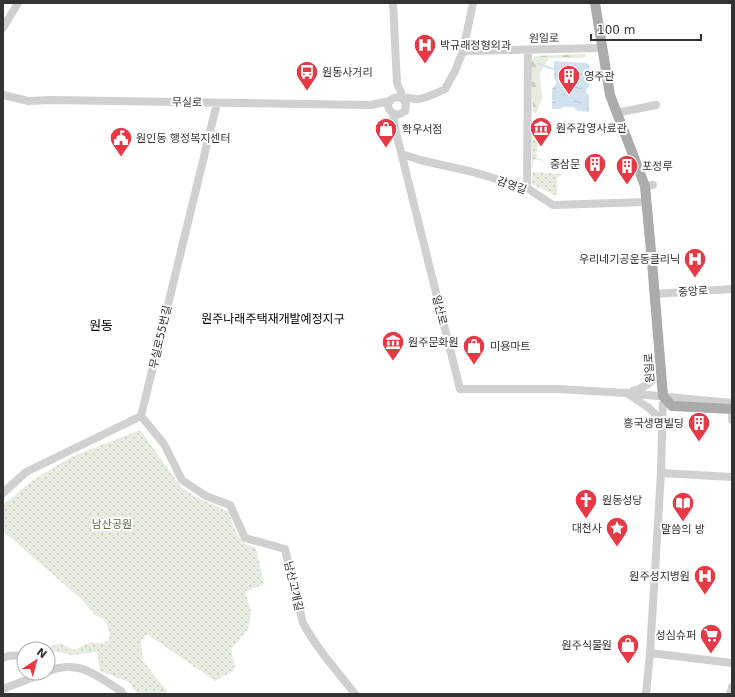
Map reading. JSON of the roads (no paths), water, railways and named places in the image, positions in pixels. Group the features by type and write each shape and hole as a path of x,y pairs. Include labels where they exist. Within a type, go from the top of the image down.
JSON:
{"main road":[{"name":"원일로","path":"594,3 610,95 616,113 649,186 646,202 663,396"},
{"path":"663,396 672,406 732,406"}],"street":[{"path":"3,28 18,3"},
{"path":"393,3 397,84 400,92 389,108 398,112"},
{"path":"371,105 398,112 418,99 445,89 455,71 462,51 473,3"},
{"name":"원일로","path":"462,51 602,48"},
{"path":"527,188 528,50"},
{"name":"무실로","path":"3,96 28,101 52,100 371,105"},
{"path":"396,99 406,103 398,112"},
{"path":"371,105 396,99 418,99"},
{"name":"무실로55번길","path":"141,416 217,103"},
{"path":"616,113 656,105"},
{"name":"일산로","path":"398,112 395,128 460,389 558,389 663,396"},
{"name":"감영길","path":"402,154 420,160 473,172 527,188 553,205 646,202"},
{"name":"중앙로","path":"655,294 732,289"},
{"path":"626,393 641,389 652,382 661,372"},
{"path":"626,393 639,400 657,416 662,431"},
{"name":"원일로","path":"646,694 650,653 661,473 663,396"},
{"path":"732,406 732,420"},
{"path":"3,493 26,472 141,416"},
{"name":"남산고개길","path":"141,416 164,444 182,480 206,496 230,506 245,538 285,549 303,623 307,632 355,694"},
{"path":"661,473 732,476"},
{"path":"650,653 732,663"},
{"path":"3,658 16,656"},
{"path":"56,667 66,666 84,668 121,691 123,694"},
{"path":"3,689 24,681"},
{"path":"730,694 732,687"}],"water":[{"path":"554,61 586,63 589,65 589,86 586,93 589,95 589,112 578,111 574,107 552,109 552,89 557,82 554,78"}],"waterway":[{"path":"538,64 554,69"}],"place":[{"name":"박규래정형외과","path":"425,64"},
{"name":"원동사거리","path":"307,92"},
{"name":"영주관","path":"569,96"},
{"name":"학우서점","path":"386,148"},
{"name":"원주감영사료관","path":"541,148"},
{"name":"원인동 행정복지센터","path":"121,158"},
{"name":"중삼문","path":"595,184"},
{"name":"포정루","path":"627,186"},
{"name":"우리네기공운동클리닉","path":"695,278"},
{"name":"원주문화원","path":"393,362"},
{"name":"미용마트","path":"474,366"},
{"name":"흥국생명빌딩","path":"699,442"},
{"name":"원동성당","path":"586,520"},
{"name":"말씀의 방","path":"683,522"},
{"name":"대천사","path":"617,548"},
{"name":"원주성지병원","path":"705,596"},
{"name":"성심슈퍼","path":"711,654"},
{"name":"원주식물원","path":"628,664"}],"district":[{"name":"원주나래주택재개발예정지구","path":"273,319"},
{"name":"원동","path":"101,325"}],"park label":[{"name":"남산공원","path":"112,524"}]}
